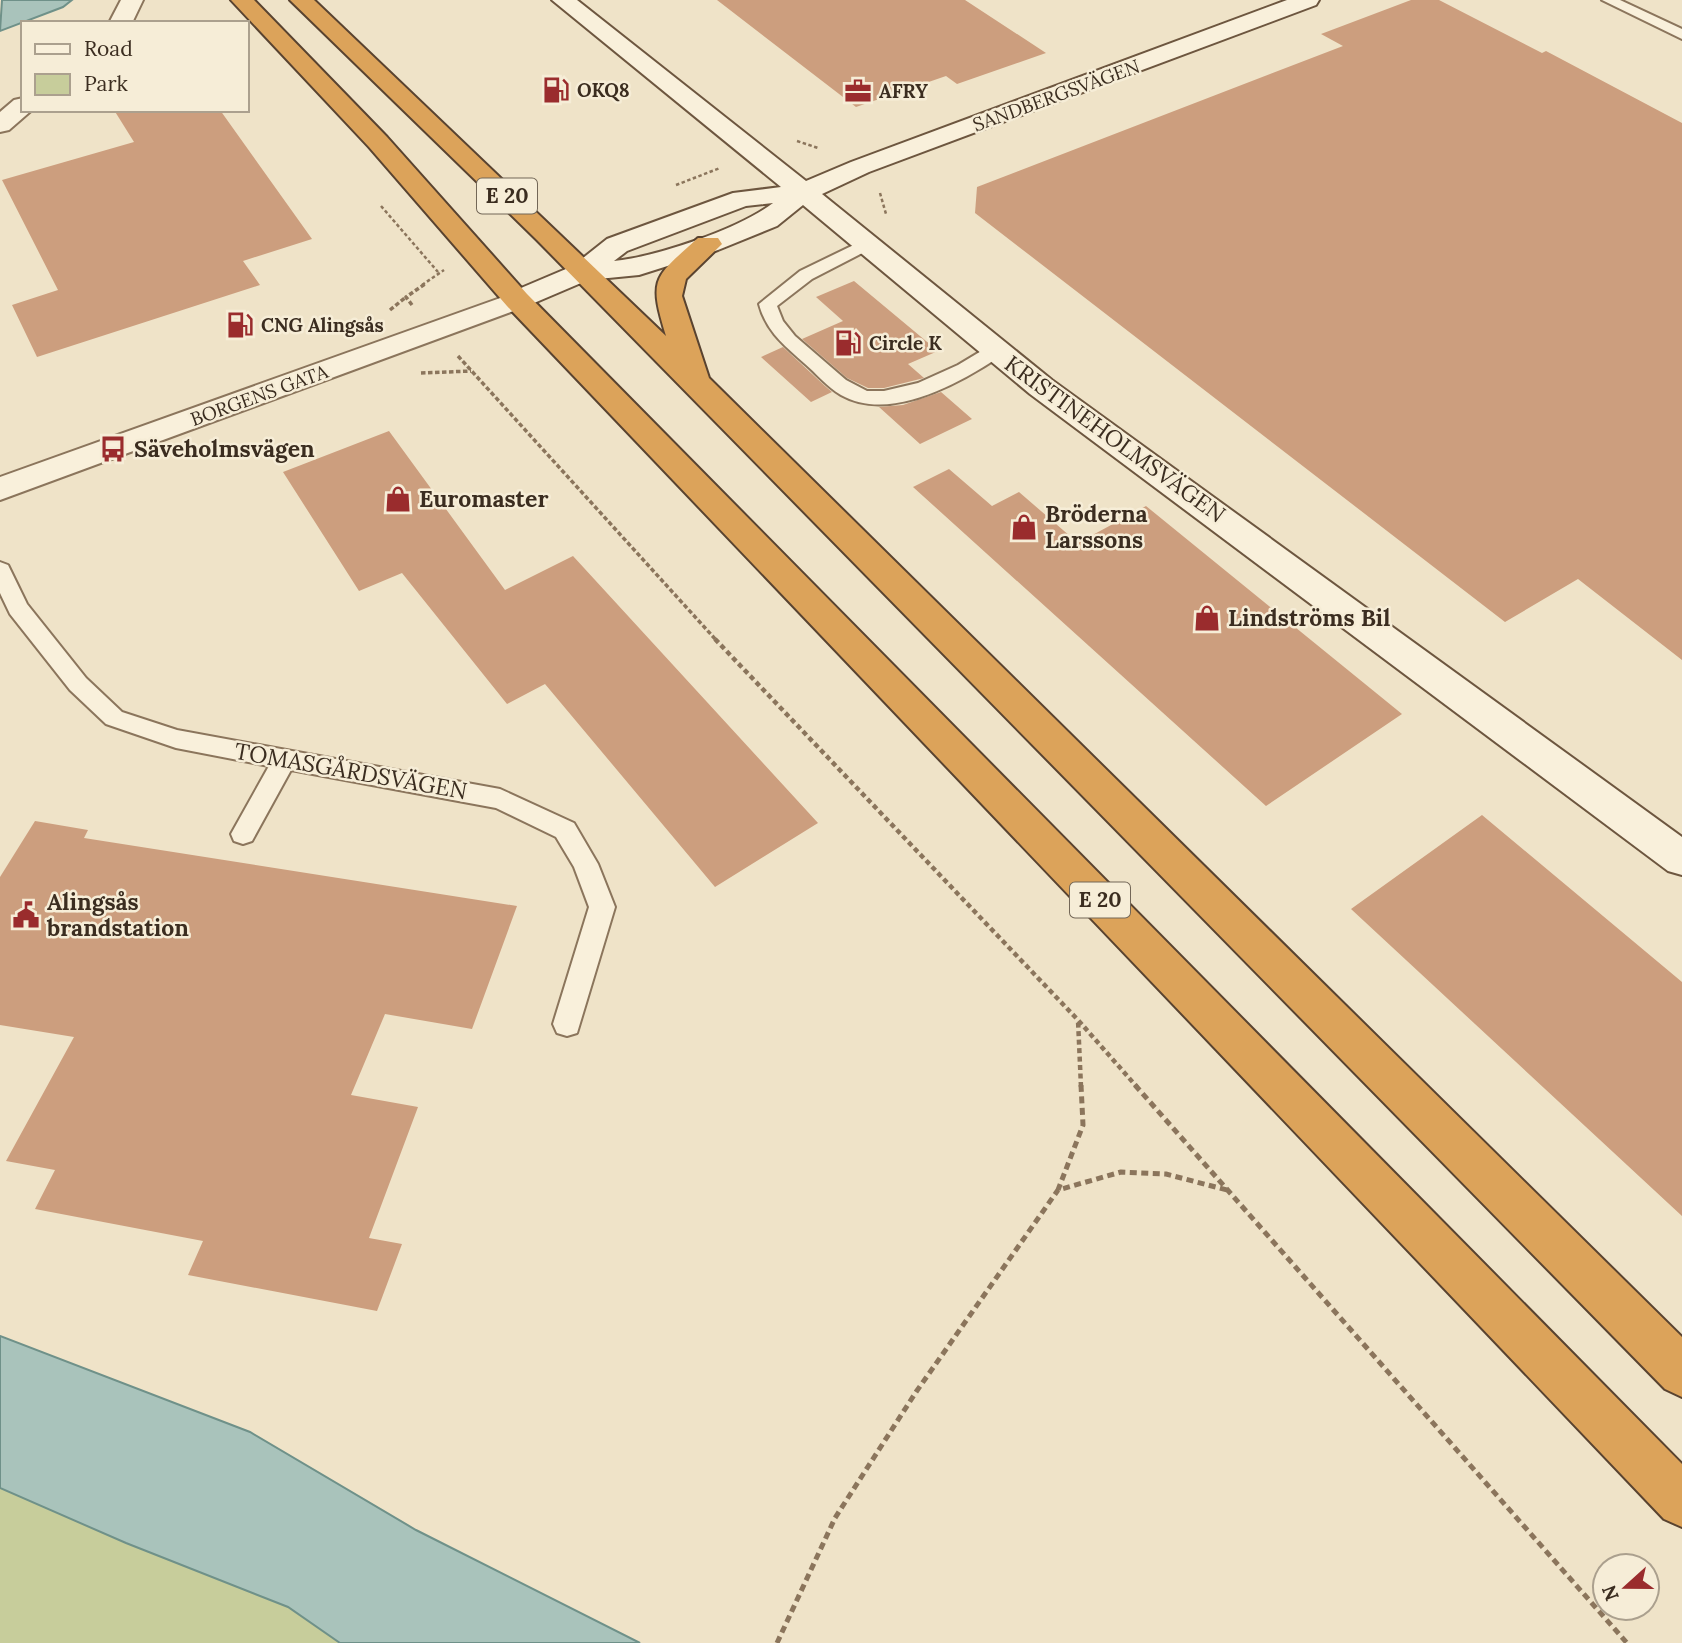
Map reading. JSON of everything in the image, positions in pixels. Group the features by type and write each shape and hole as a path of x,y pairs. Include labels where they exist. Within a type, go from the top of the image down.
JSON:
{"highway":[{"name":"E 20","path":"242,0 378,142 517,300 1682,1501"},
{"name":"E 20","path":"301,0 547,234 1682,1372"},
{"path":"695,384 668,296 673,276 708,244"}],"street":[{"path":"121,21 132,0"},
{"name":"KRISTINEHOLMSVÄGEN","path":"563,0 804,192 995,351 1682,859"},
{"name":"SANDBERGSVÄGEN","path":"583,272 639,267 708,244 768,220 804,192 860,167 1308,0"},
{"path":"0,125 21,107"},
{"name":"SANDBERGSVÄGEN","path":"517,300 583,272 617,245 742,199 804,192"},
{"name":"BORGENS GATA","path":"0,489 517,300"}],"lane":[{"path":"1609,0 1682,35"},
{"path":"866,244 806,275 768,304 771,323 851,393 871,398 902,394 936,384 995,351"},
{"name":"TOMASGÅRDSVÄGEN","path":"0,570 18,608 78,684 114,718 176,739 500,799 565,830 585,864 602,907 567,1024"},
{"path":"243,834 285,759"}],"path":[{"path":"381,206 438,272"},
{"path":"436,330 730,656 1078,1020 1627,1643"},
{"path":"778,1642 835,1518 916,1392 1058,1190 1083,1125 1078,1020"},
{"path":"1058,1190 1121,1172 1166,1174 1227,1191"}],"green space":[{"path":"0,1488 126,1543 288,1607 340,1643 0,1643"}],"water":[{"path":"2,0 72,0 63,7 0,31"},
{"path":"0,1336 250,1432 416,1530 640,1643 340,1643 288,1607 126,1543 0,1488"}],"building":[{"path":"717,0 965,0 1046,53 957,84 946,76 856,107"},
{"path":"1411,0 1439,0 1542,53 1546,51 1682,123 1682,660 1578,579 1505,622 975,213 977,187 1343,46 1321,34"},
{"path":"115,112 221,112 312,239 243,261 260,285 37,357 12,305 58,290 2,180 134,142"},
{"path":"854,281 938,351 908,364 924,378 884,388 868,388 847,378 802,339 843,321 816,297"},
{"path":"783,347 832,392 811,402 761,357"},
{"path":"941,392 972,419 920,444 879,407 903,405"},
{"path":"389,431 505,590 573,556 818,823 715,887 545,684 507,704 402,573 359,591 283,472"},
{"path":"949,469 992,506 1019,492 1078,543 1146,506 1402,714 1266,806 913,487"},
{"path":"1482,815 1682,982 1682,1216 1351,909"},
{"path":"35,821 88,830 84,838 517,906 472,1029 385,1014 351,1095 418,1107 369,1238 402,1244 377,1311 188,1275 203,1241 35,1209 55,1170 6,1161 74,1037 0,1025 0,877"}],"place":[{"name":"OKQ8","path":"556,90"},
{"name":"AFRY","path":"858,91"},
{"name":"CNG Alingsås","path":"240,325"},
{"name":"Circle K","path":"848,343"},
{"name":"Säveholmsvägen","path":"113,449"},
{"name":"Euromaster","path":"398,499"},
{"name":"Bröderna Larssons","path":"1024,527"},
{"name":"Lindströms Bil","path":"1207,618"},
{"name":"Alingsås brandstation","path":"26,915"}]}
